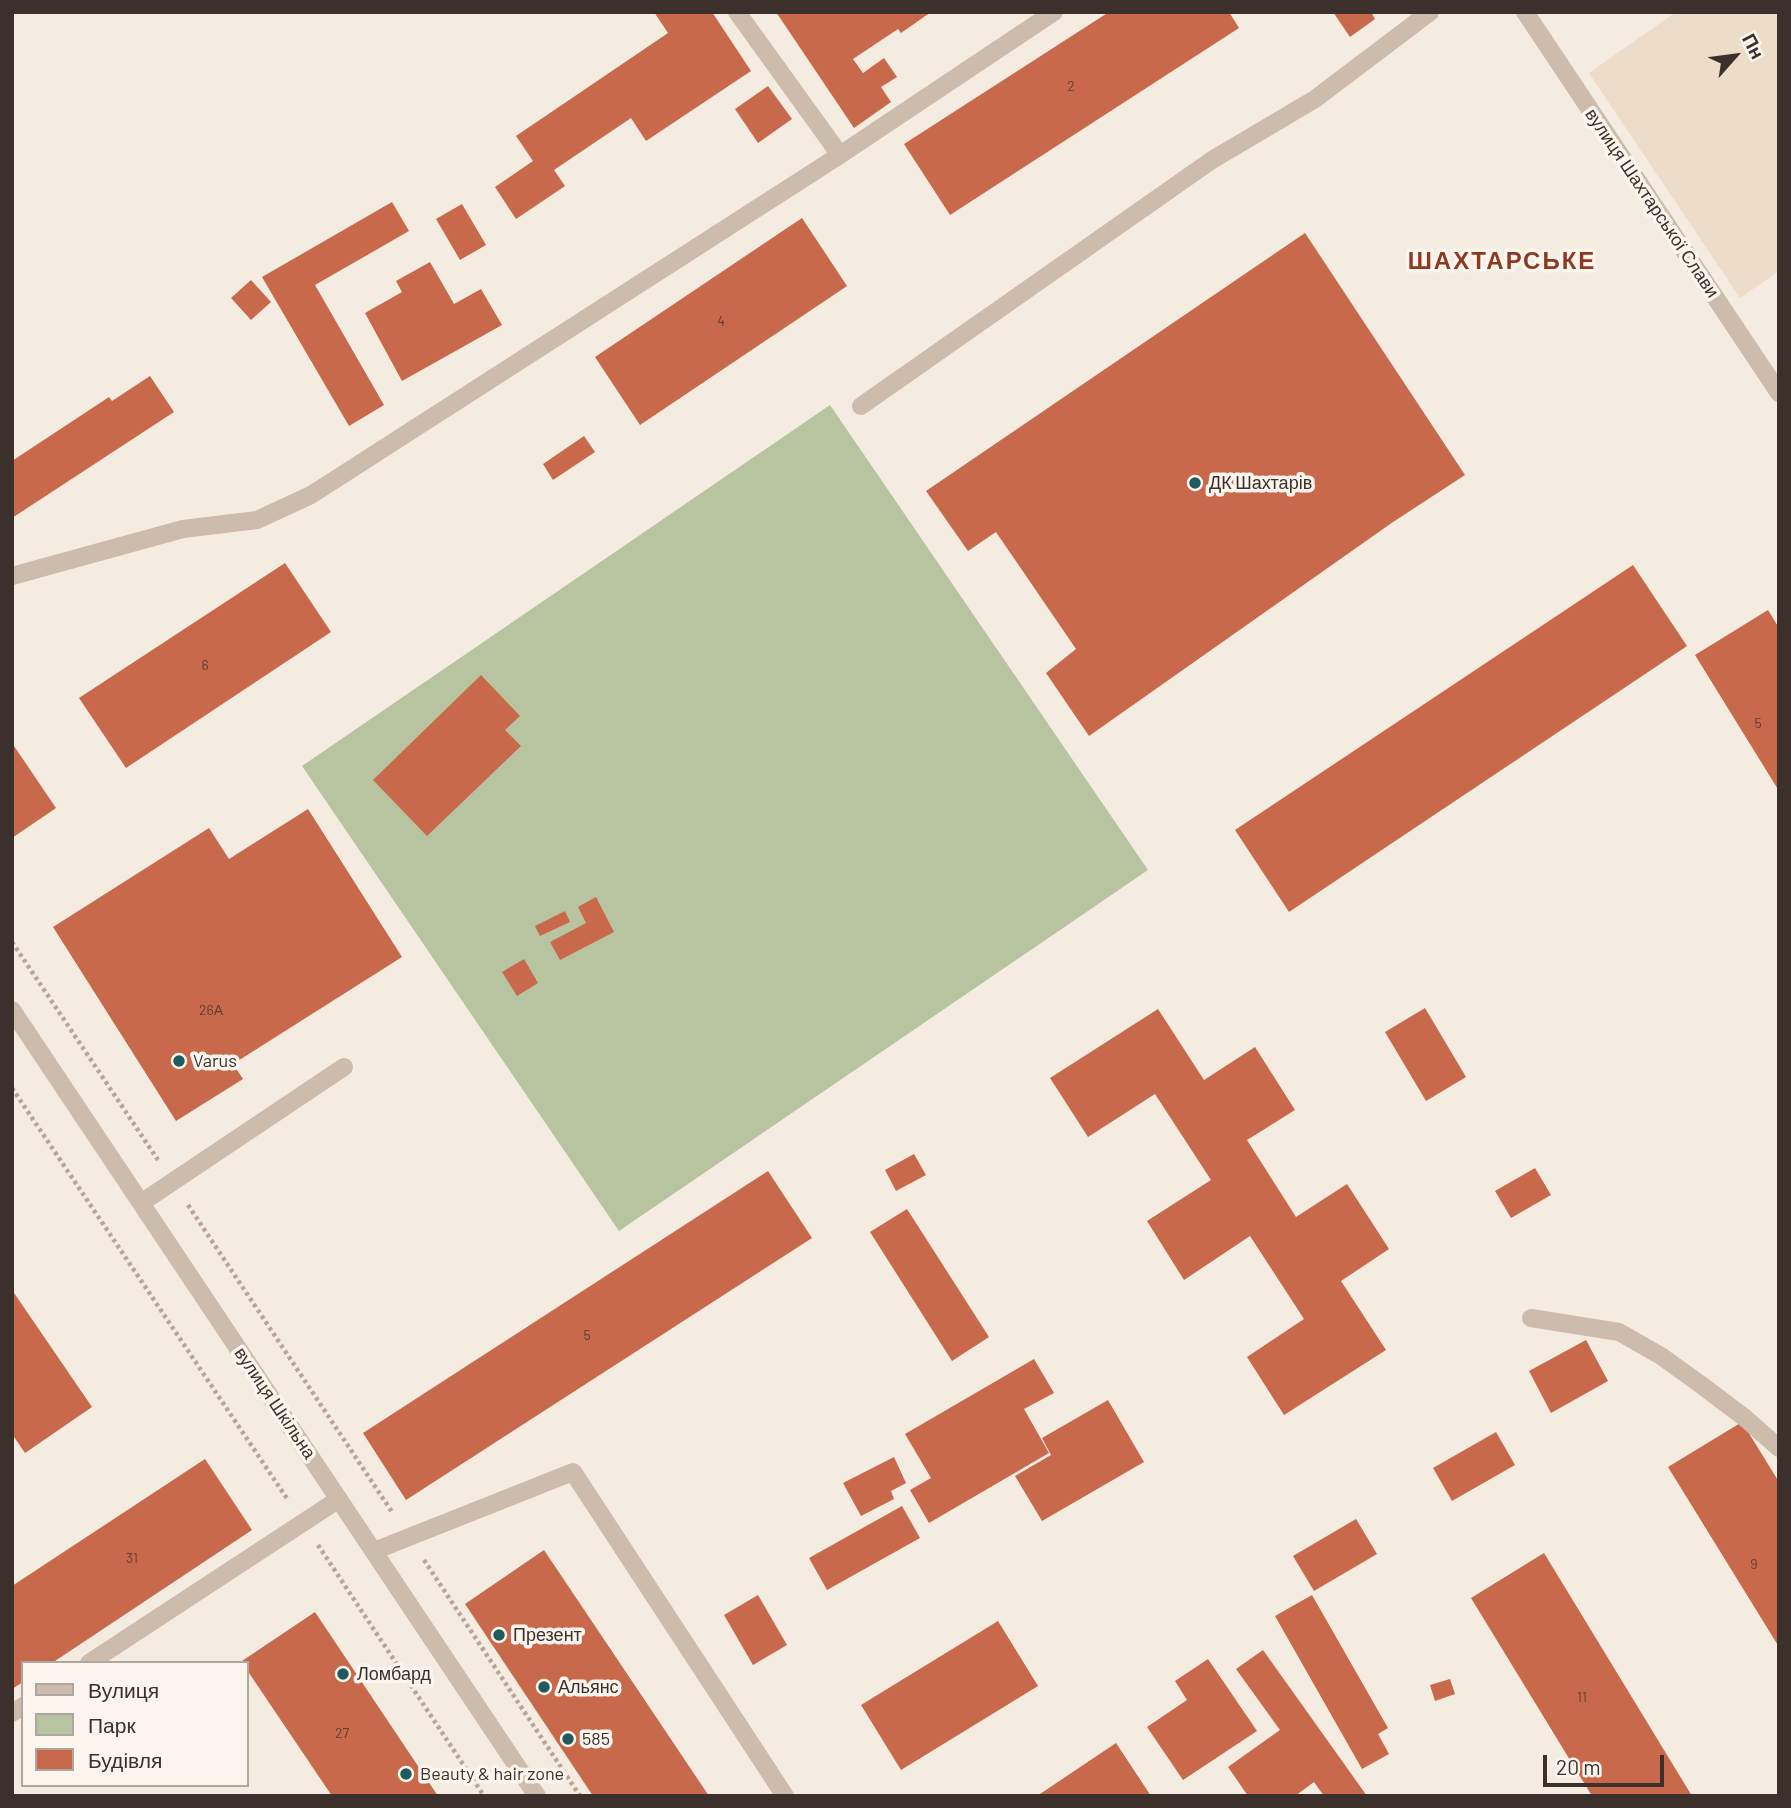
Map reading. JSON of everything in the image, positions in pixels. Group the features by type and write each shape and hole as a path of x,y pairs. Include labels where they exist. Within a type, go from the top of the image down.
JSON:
{"street":[{"path":"737,12 840,155"},
{"path":"12,576 184,529 257,520 311,495 840,155 1054,12"},
{"path":"861,406 1212,160 1315,99 1430,12"},
{"name":"вулиця Шахтарської Слави","path":"1525,12 1779,393"},
{"name":"вулиця Шкільна","path":"12,1010 537,1796"},
{"path":"141,1202 344,1067"},
{"path":"1531,1318 1619,1332 1661,1356 1700,1384 1779,1448"},
{"path":"374,1551 573,1472 785,1796"},
{"path":"92,1661 339,1499"}],"path":[{"path":"12,942 580,1796"},
{"path":"12,1088 484,1796"}],"green space":[{"path":"830,405 1148,870 619,1231 302,766"}],"shaded area":[{"path":"1676,12 1779,12 1779,271 1740,298 1589,73"}],"building":[{"path":"654,12 712,12 751,71 646,141 631,118 554,170 565,186 516,219 495,187 533,161 516,136 668,33"},
{"path":"776,12 931,12 901,33 898,29 853,59 863,73 884,58 897,77 881,87 891,102 854,128"},
{"path":"1109,12 1229,12 1239,28 950,215 904,144"},
{"path":"1333,12 1371,12 1375,19 1350,37"},
{"path":"768,86 792,119 758,143 735,109"},
{"path":"392,202 409,231 315,285 384,405 349,426 262,277"},
{"path":"462,204 486,245 460,260 436,219"},
{"path":"802,218 847,286 640,425 595,357"},
{"name":"ДК Шахтарів","path":"1305,233 1465,475 1393,522 1089,736 1046,673 1076,649 996,532 968,551 926,491"},
{"path":"430,262 454,304 481,289 502,325 402,381 365,313 402,292 396,281"},
{"path":"251,280 271,302 251,320 231,298"},
{"path":"150,376 174,412 12,518 12,461 109,397 112,401"},
{"path":"584,436 595,452 553,480 543,464"},
{"path":"285,563 331,632 126,768 79,698"},
{"path":"1633,565 1687,646 1289,912 1235,830"},
{"path":"1768,610 1779,628 1779,791 1695,655"},
{"path":"481,675 520,716 505,730 521,746 427,836 373,780"},
{"path":"12,743 56,808 12,838"},
{"path":"308,809 402,957 233,1064 243,1079 176,1121 53,927 209,828 229,859"},
{"path":"596,897 614,932 560,960 550,942 586,923 578,907"},
{"path":"565,911 570,922 540,936 535,926"},
{"path":"524,959 538,983 517,996 502,972"},
{"path":"1425,1008 1466,1077 1426,1101 1385,1032"},
{"path":"1158,1009 1204,1080 1255,1047 1295,1110 1247,1140 1296,1217 1347,1184 1389,1249 1341,1281 1386,1350 1284,1415 1247,1357 1304,1319 1250,1236 1184,1280 1147,1221 1211,1180 1155,1094 1088,1137 1050,1078"},
{"path":"914,1154 926,1175 896,1191 885,1170"},
{"path":"1535,1168 1551,1195 1511,1218 1495,1191"},
{"path":"768,1171 812,1238 406,1500 363,1433"},
{"path":"907,1209 989,1337 952,1361 870,1232"},
{"path":"12,1290 92,1407 25,1453 12,1434"},
{"path":"1586,1340 1608,1381 1551,1413 1529,1371"},
{"path":"1034,1359 1054,1393 1024,1409 1049,1453 929,1523 910,1490 931,1478 905,1434"},
{"path":"1108,1400 1144,1462 1042,1521 1015,1476 1051,1455 1042,1438"},
{"path":"1742,1422 1779,1482 1779,1647 1668,1467"},
{"path":"1496,1432 1515,1465 1452,1501 1433,1468"},
{"path":"894,1457 906,1483 891,1491 894,1499 861,1516 843,1483"},
{"path":"205,1459 252,1530 55,1661 21,1661 21,1683 12,1689 12,1586"},
{"path":"902,1506 920,1538 827,1590 809,1558"},
{"path":"1356,1519 1377,1554 1314,1591 1293,1556"},
{"path":"544,1550 709,1796 593,1796 465,1604"},
{"path":"1544,1553 1692,1796 1592,1796 1471,1598"},
{"path":"758,1595 787,1645 753,1665 724,1615"},
{"path":"1312,1595 1388,1728 1378,1734 1389,1754 1362,1769 1275,1616"},
{"path":"315,1612 438,1796 332,1796 248,1671 248,1661 242,1661"},
{"path":"998,1621 1038,1686 901,1770 861,1705"},
{"path":"1263,1650 1367,1796 1324,1796 1314,1782 1295,1796 1248,1796 1228,1767 1280,1730 1236,1669"},
{"path":"1208,1659 1257,1731 1183,1780 1147,1727 1187,1700 1175,1681"},
{"path":"1450,1679 1455,1694 1435,1701 1430,1685"},
{"path":"1116,1743 1151,1796 1037,1796"}],"place":[{"name":"ДК Шахтарів","path":"1195,483"},
{"name":"Varus","path":"179,1061"},
{"name":"Презент","path":"499,1635"},
{"name":"Ломбард","path":"343,1674"},
{"name":"Альянс","path":"544,1687"},
{"name":"585","path":"568,1739"},
{"name":"Beauty & hair zone","path":"406,1774"}],"district":[{"name":"ШАХТАРСЬКЕ","path":"1502,261"}]}
